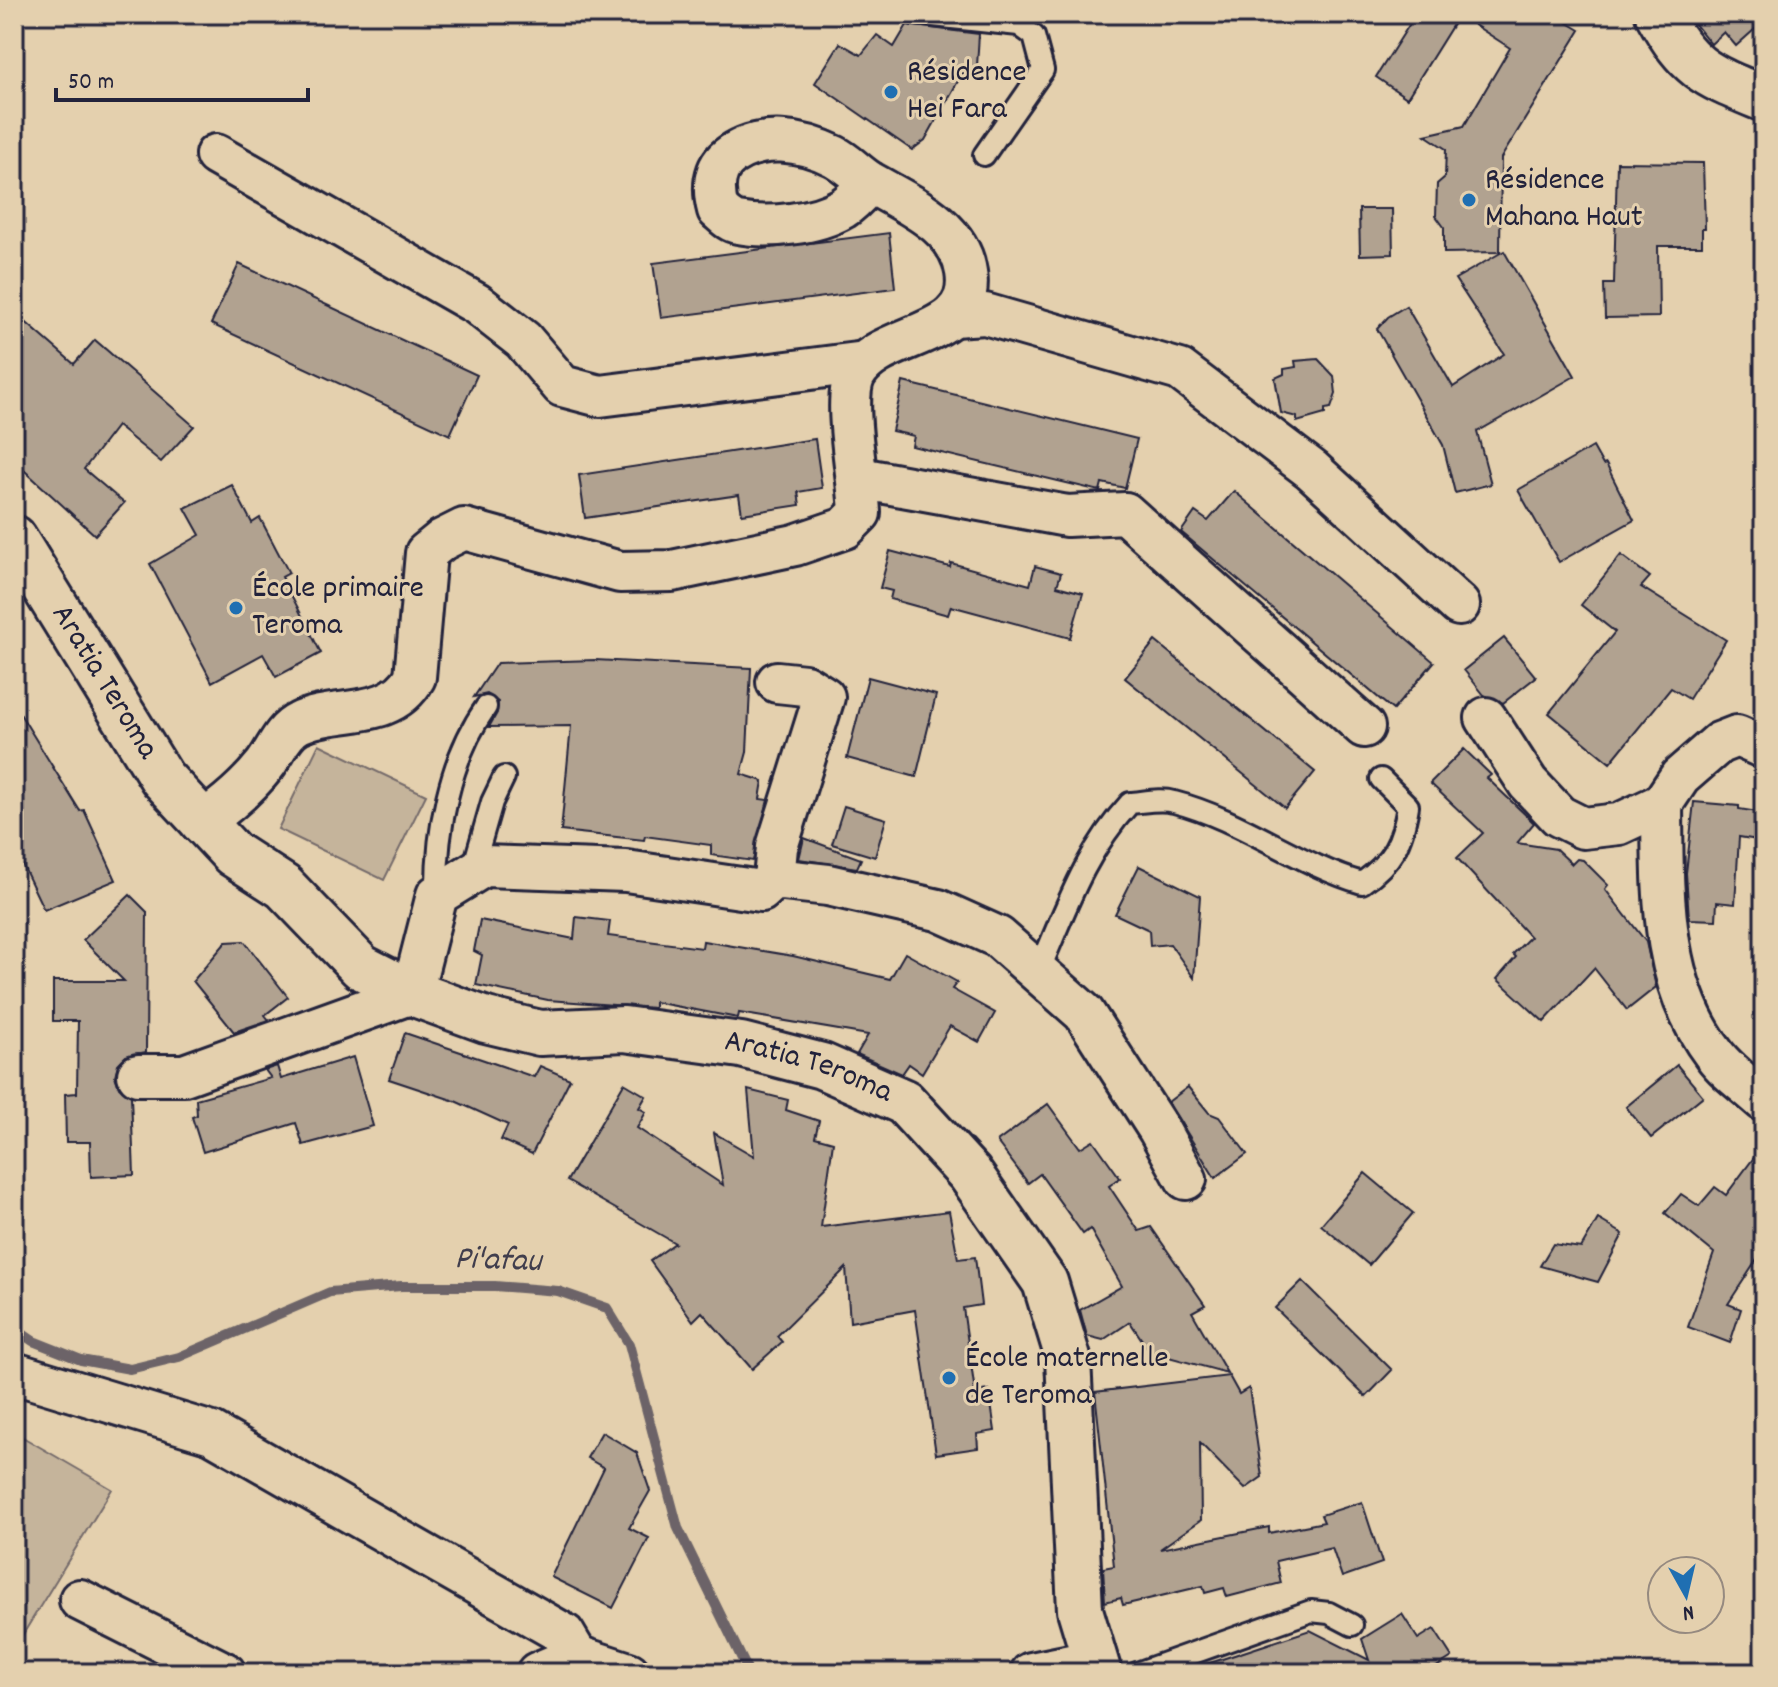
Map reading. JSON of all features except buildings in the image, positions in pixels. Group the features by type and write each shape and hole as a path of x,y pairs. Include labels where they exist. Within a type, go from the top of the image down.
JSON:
{"main road":[{"path":"1658,14 1674,43 1699,71 1764,99"},
{"name":"Aratia Teroma","path":"14,538 23,547 162,778 233,854 284,887 361,967 412,993 486,1020 540,1033 624,1029 741,1045 822,1066 904,1102 970,1174 1045,1282 1068,1358 1080,1610 1097,1667"}],"street":[{"path":"216,155 477,304 523,340 562,386 600,396 865,362 953,316 985,314 1180,370 1312,470 1459,605"},
{"path":"870,182 928,215 958,247 966,272 966,299 953,316"},
{"path":"201,823 225,806 265,765 283,736 299,722 361,711 408,690 415,677 426,553 442,540 464,529 620,572 672,571 795,545 845,528 860,513 859,478 849,401 854,376 865,362"},
{"path":"859,478 1067,516 1125,513 1364,727"},
{"path":"138,1075 184,1075 412,993 437,895 484,866 626,871 761,891 774,879 777,847 824,697 805,685 777,682"},
{"path":"1486,718 1528,783 1559,816 1583,828 1619,824 1662,804 1680,777 1719,743 1737,736 1764,748"},
{"path":"1662,804 1663,897 1670,956 1688,1011 1715,1056 1764,1101"},
{"path":"774,879 828,885 938,910 998,937 1084,1013 1159,1130 1186,1179"},
{"path":"14,1373 212,1433 564,1634 577,1656"},
{"path":"80,1600 225,1673"},
{"path":"537,1673 577,1656 629,1673"},
{"path":"1031,1673 1097,1667"}],"lane":[{"path":"914,14 1019,25 1034,36 1043,70 984,155"},
{"path":"437,895 436,857 445,811 472,727 486,707"},
{"path":"472,872 492,802 504,777"},
{"path":"1038,973 1074,883 1104,832 1130,803 1171,801 1283,847 1330,873 1362,883 1385,867 1404,834 1408,806 1381,779"},
{"path":"1137,1673 1311,1611 1329,1613 1352,1625"}],"shaded area":[{"path":"319,744 426,795 384,880 278,829"},
{"path":"14,1432 112,1489 14,1649"}],"waterway":[{"name":"Pi'afau","path":"14,1328 33,1341 81,1360 130,1369 179,1357 330,1292 401,1286 495,1286 558,1291 607,1308 629,1344 678,1528 749,1673"}],"place":[{"name":"Résidence Hei Fara","path":"891,92"},
{"name":"Résidence Mahana Haut","path":"1469,200"},
{"name":"École primaire Teroma","path":"236,608"},
{"name":"École maternelle de Teroma","path":"949,1378"}]}
